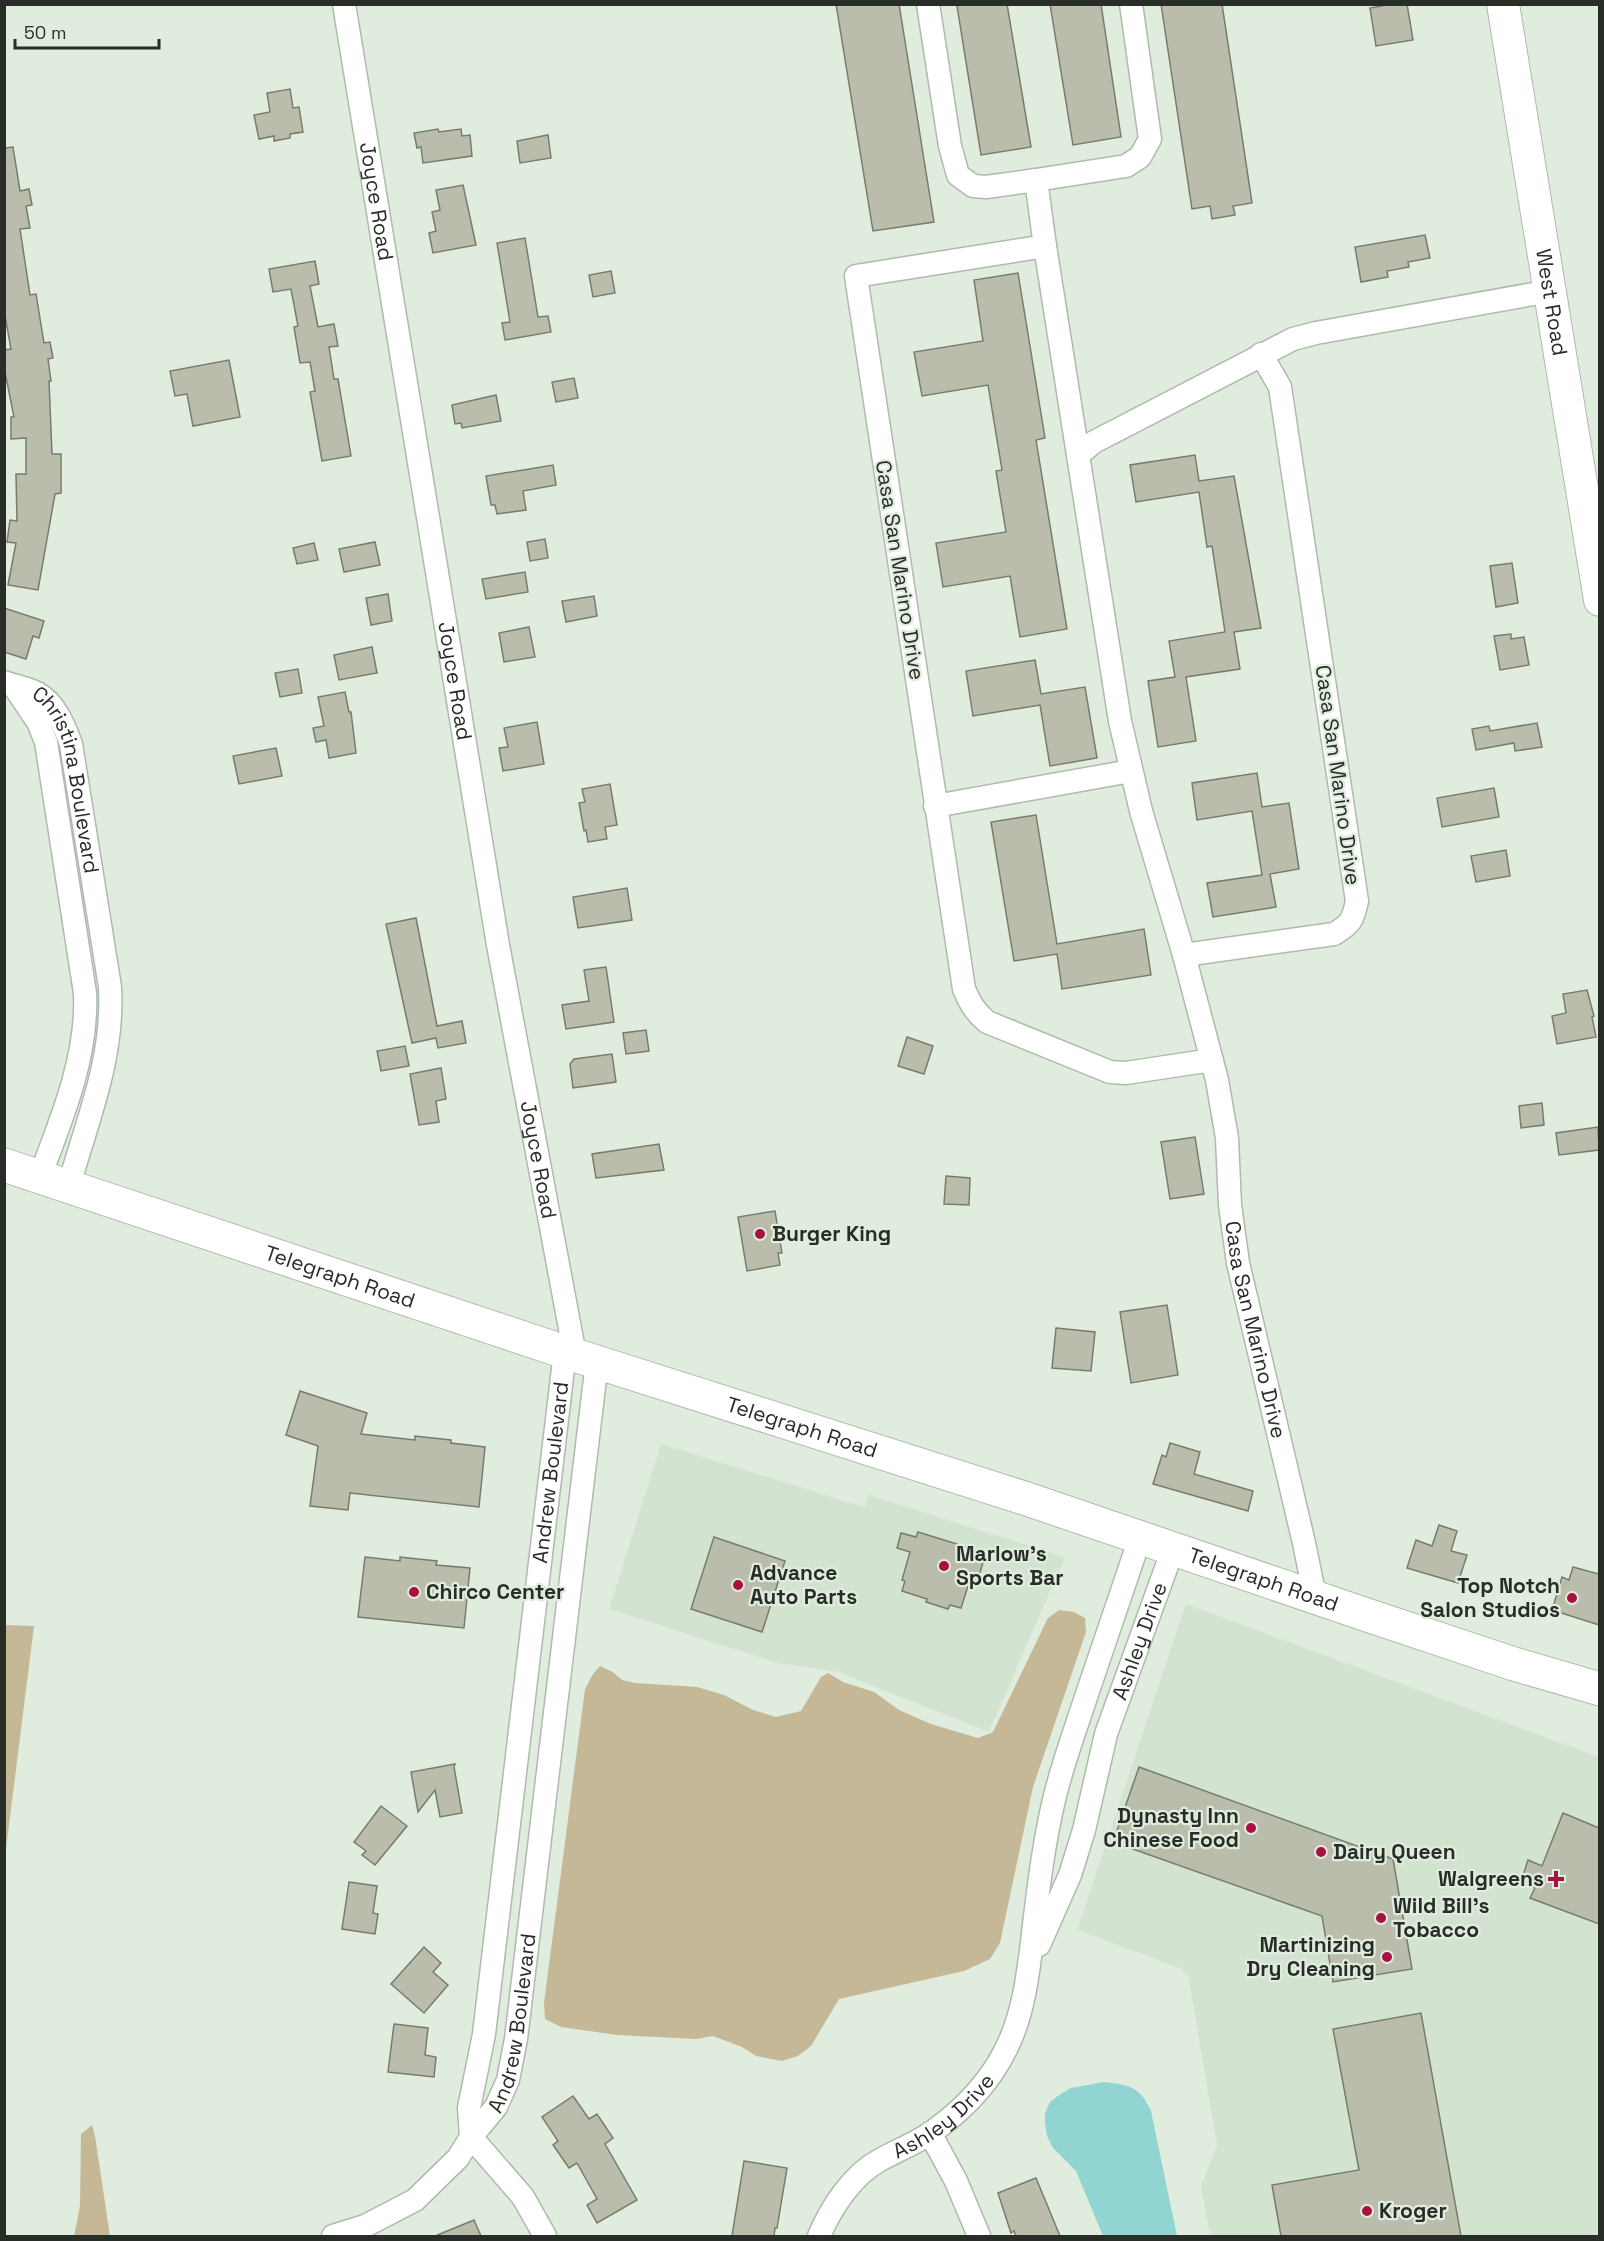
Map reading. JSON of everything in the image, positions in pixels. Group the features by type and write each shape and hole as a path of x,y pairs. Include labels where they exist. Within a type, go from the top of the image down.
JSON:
{"main road":[{"name":"Telegraph Road","path":"4,1165 579,1357 841,1438 1514,1664 1599,1689"}],"street":[{"name":"Joyce Road","path":"344,4 498,945 579,1357"},
{"path":"928,4 950,146 958,175 964,182 986,187 1126,166 1133,164 1146,149 1150,139 1150,127 1131,4"},
{"name":"West Road","path":"1503,4 1599,600"},
{"path":"1036,180 1045,246"},
{"name":"Casa San Marino Drive","path":"1212,1060 1126,1073 1110,1072 987,1022 970,1004 964,989 935,806 856,276 1045,246 1120,721 1131,771 1212,1060 1227,1137 1230,1205 1238,1263 1305,1543 1315,1597"},
{"path":"1078,455 1094,442 1293,339 1550,291"},
{"name":"Casa San Marino Drive","path":"1184,955 1334,934 1347,926 1354,916 1357,901 1280,387 1262,354"},
{"name":"Christina Boulevard","path":"9,684 37,693 50,704 65,728 71,744 79,782 110,987 112,1022 107,1052 54,1181"},
{"name":"Christina Boulevard","path":"9,684 38,722 46,742 85,993 86,1015 81,1048 68,1096 54,1181"},
{"path":"935,806 1131,771"},
{"path":"64,852 88,848"},
{"path":"81,1048 107,1052"},
{"name":"Andrew Boulevard","path":"471,2137 469,2108 484,2034 537,1591 579,1357"},
{"name":"Andrew Boulevard","path":"333,2236 365,2226 415,2200 458,2158 471,2137 496,2107 508,2080 516,2039 569,1596 579,1357"},
{"name":"Ashley Drive","path":"819,2236 833,2209 864,2170 930,2133 970,2100 991,2076 1013,2033 1029,1969 1042,1859 1064,1760 1140,1538"},
{"name":"Ashley Drive","path":"1029,1969 1070,1875 1084,1830 1106,1734 1173,1549"},
{"name":"Andrew Boulevard","path":"537,1591 569,1596"},
{"path":"522,1711 555,1716"},
{"path":"1077,1724 1106,1734"},
{"path":"500,1893 532,1899"},
{"path":"930,2133 956,2181 979,2236"},
{"path":"471,2137 523,2197 545,2236"}],"shaded area":[{"path":"661,1444 864,1507 869,1495 1065,1557 989,1732 838,1672 777,1663 609,1609"},
{"path":"1186,1604 1599,1757 1599,2236 1210,2236 1201,2186 1217,2146 1189,1979 1182,1969 1077,1930"},
{"path":"1059,1610 1074,1612 1085,1618 1086,1632 1033,1787 1000,1943 990,1959 964,1971 839,1999 811,2046 798,2056 782,2061 756,2056 742,2047 713,2036 696,2039 617,2035 561,2027 545,2019 544,2003 585,1689 600,1666 613,1672 622,1680 697,1687 724,1695 753,1710 776,1717 801,1711 821,1677 828,1673 843,1682 874,1692 899,1710 931,1724 978,1738 993,1732 1048,1618"},
{"path":"4,1625 34,1626 5,1857"},
{"path":"92,2125 110,2236 74,2236 80,2206 81,2134"}],"water":[{"path":"1104,2082 1133,2088 1143,2096 1151,2111 1177,2236 1103,2236 1076,2171 1053,2148 1047,2136 1045,2113 1050,2102 1071,2088"}],"building":[{"path":"836,4 899,4 934,222 873,231"},
{"path":"1007,4 1031,147 981,155 957,6"},
{"path":"1050,4 1101,4 1121,137 1073,145"},
{"path":"1161,4 1222,4 1252,203 1233,206 1235,215 1212,219 1210,206 1192,209"},
{"path":"1381,4 1407,4 1413,40 1376,46 1370,8 1382,6"},
{"path":"290,89 293,108 299,107 303,132 290,134 290,138 274,141 274,136 259,139 254,115 270,112 267,93"},
{"path":"438,129 439,132 461,129 462,136 470,135 472,156 423,163 421,147 417,148 414,133"},
{"path":"548,135 551,158 520,163 517,141"},
{"path":"13,147 20,191 29,189 32,205 26,206 30,228 20,229 30,295 36,294 44,343 50,342 53,358 48,359 51,381 49,381 52,454 61,454 61,493 55,494 38,590 8,585 16,543 7,542 10,520 17,521 16,474 26,474 26,438 11,439 11,417 14,417 4,367 4,350 11,349 4,310 4,148"},
{"path":"463,185 476,245 433,253 429,233 436,231 432,212 440,210 436,190"},
{"path":"1425,235 1430,258 1408,262 1409,267 1387,271 1388,277 1361,282 1355,247"},
{"path":"525,238 538,317 548,316 551,332 505,340 502,323 510,322 497,243"},
{"path":"315,261 319,284 310,286 318,327 334,324 338,346 329,347 334,379 338,379 351,456 322,461 310,392 315,391 310,362 300,363 294,327 298,326 291,289 273,292 269,269"},
{"path":"611,271 615,293 593,297 589,275"},
{"path":"1018,273 1045,438 1036,440 1067,629 1020,637 1010,576 943,587 936,543 1006,532 996,471 1002,470 988,385 922,396 914,352 983,341 974,280"},
{"path":"229,360 240,417 193,426 187,394 175,396 170,371"},
{"path":"574,378 578,398 556,402 552,382"},
{"path":"496,395 501,421 462,428 461,423 455,424 452,405"},
{"path":"1195,455 1199,481 1234,476 1261,628 1234,632 1240,669 1186,677 1196,741 1158,747 1148,681 1175,677 1169,641 1225,632 1212,546 1207,547 1199,492 1136,502 1130,465"},
{"path":"553,465 556,485 523,491 526,510 497,514 495,505 491,505 486,476"},
{"path":"545,539 548,558 530,561 527,542"},
{"path":"375,542 380,565 344,572 339,549"},
{"path":"314,543 318,560 297,564 293,548"},
{"path":"1512,563 1518,603 1496,607 1490,566"},
{"path":"525,572 528,592 486,599 482,579"},
{"path":"388,594 392,621 371,625 366,598"},
{"path":"594,596 597,616 566,622 562,601"},
{"path":"4,608 44,621 39,638 33,636 26,659 4,652"},
{"path":"529,627 535,657 504,662 499,633"},
{"path":"1511,634 1511,639 1524,637 1529,665 1500,670 1494,636"},
{"path":"372,647 377,673 339,680 334,655"},
{"path":"1035,660 1041,694 1085,687 1097,758 1050,766 1040,705 973,716 966,671"},
{"path":"298,669 302,693 280,697 275,673"},
{"path":"345,692 349,712 351,712 356,753 329,758 326,740 316,742 313,728 324,726 318,697"},
{"path":"537,722 544,764 503,771 499,748 508,747 504,728"},
{"path":"1537,723 1542,747 1515,751 1514,743 1476,750 1472,729 1489,726 1490,731"},
{"path":"276,748 282,776 239,784 233,756"},
{"path":"1257,773 1262,807 1289,803 1299,869 1270,874 1276,907 1213,917 1207,883 1262,875 1252,811 1197,820 1192,783"},
{"path":"610,784 617,825 605,827 607,839 588,842 579,803 585,802 582,789"},
{"path":"1494,788 1499,817 1442,827 1437,798"},
{"path":"1036,815 1057,944 1144,929 1151,975 1062,989 1057,954 1014,961 991,822"},
{"path":"1506,850 1510,876 1476,882 1471,856"},
{"path":"627,888 632,920 578,928 573,897"},
{"path":"416,918 437,1026 462,1021 466,1043 438,1048 436,1038 412,1043 386,924"},
{"path":"606,967 614,1022 566,1029 562,1005 589,1001 584,970"},
{"path":"1587,990 1594,1016 1592,1017 1596,1037 1557,1044 1552,1016 1566,1013 1563,994"},
{"path":"646,1030 649,1051 626,1054 623,1033"},
{"path":"907,1037 933,1046 924,1074 898,1066"},
{"path":"405,1046 409,1066 381,1071 377,1051"},
{"path":"612,1054 616,1082 573,1088 570,1064 574,1059"},
{"path":"441,1068 446,1099 436,1101 439,1122 419,1125 410,1074"},
{"path":"1542,1103 1544,1125 1521,1128 1519,1106"},
{"path":"1598,1127 1599,1150 1559,1155 1556,1133"},
{"path":"1195,1137 1204,1194 1170,1199 1161,1142"},
{"path":"659,1144 664,1170 596,1178 592,1154"},
{"path":"946,1176 970,1178 969,1205 944,1204"},
{"name":"Burger King","path":"775,1211 782,1253 778,1253 780,1265 747,1271 738,1217"},
{"path":"1167,1305 1178,1375 1131,1383 1120,1312"},
{"path":"1056,1328 1095,1332 1091,1371 1052,1368"},
{"path":"300,1391 367,1413 361,1434 415,1440 415,1436 485,1447 479,1507 350,1493 348,1510 310,1506 318,1446 286,1435"},
{"path":"1170,1443 1200,1452 1194,1474 1253,1491 1248,1511 1153,1484 1162,1455 1166,1457"},
{"path":"1439,1525 1457,1531 1451,1551 1467,1555 1458,1583 1407,1568 1416,1540 1432,1546"},
{"name":"Marlow's Sports Bar","path":"918,1532 986,1553 976,1585 969,1583 961,1608 950,1605 948,1609 902,1591 905,1581 902,1580 910,1552 897,1548 901,1533 916,1537"},
{"name":"Advance Auto Parts","path":"714,1537 785,1561 762,1632 691,1609"},
{"name":"Chirco Center","path":"365,1557 400,1561 400,1557 437,1561 436,1565 470,1568 464,1628 358,1617"},
{"path":"1573,1567 1599,1574 1599,1625 1552,1610 1562,1577 1569,1580"},
{"path":"455,1764 462,1813 440,1817 435,1790 418,1812 411,1772"},
{"path":"1139,1767 1393,1859 1412,1969 1333,1982 1322,1916 1113,1842"},
{"path":"381,1806 407,1826 375,1865 362,1855 366,1851 354,1842"},
{"name":"Walgreens","path":"1563,1813 1599,1828 1599,1924 1530,1898 1535,1888 1521,1882 1528,1860 1542,1866"},
{"path":"349,1882 377,1886 373,1913 378,1914 375,1934 342,1929"},
{"path":"424,1947 441,1963 433,1972 448,1985 424,2013 391,1984"},
{"path":"1421,2013 1461,2236 1281,2236 1272,2185 1359,2170 1333,2029"},
{"path":"394,2024 428,2028 425,2055 436,2057 434,2077 388,2072"},
{"path":"573,2096 589,2119 597,2114 613,2138 605,2144 637,2200 597,2223 587,2205 597,2199 577,2163 569,2168 553,2145 558,2141 542,2117"},
{"path":"744,2161 787,2168 774,2236 732,2236"},
{"path":"1036,2178 1060,2236 1016,2236 1014,2231 1011,2233 998,2193"},
{"path":"474,2220 481,2236 435,2236"}],"place":[{"name":"Burger King","path":"760,1234"},
{"name":"Marlow's Sports Bar","path":"944,1566"},
{"name":"Advance Auto Parts","path":"738,1585"},
{"name":"Chirco Center","path":"414,1592"},
{"name":"Top Notch Salon Studios","path":"1572,1598"},
{"name":"Dynasty Inn Chinese Food","path":"1251,1828"},
{"name":"Dairy Queen","path":"1321,1852"},
{"name":"Walgreens","path":"1556,1879"},
{"name":"Wild Bill's Tobacco","path":"1381,1918"},
{"name":"Martinizing Dry Cleaning","path":"1387,1957"},
{"name":"Kroger","path":"1367,2211"}]}
